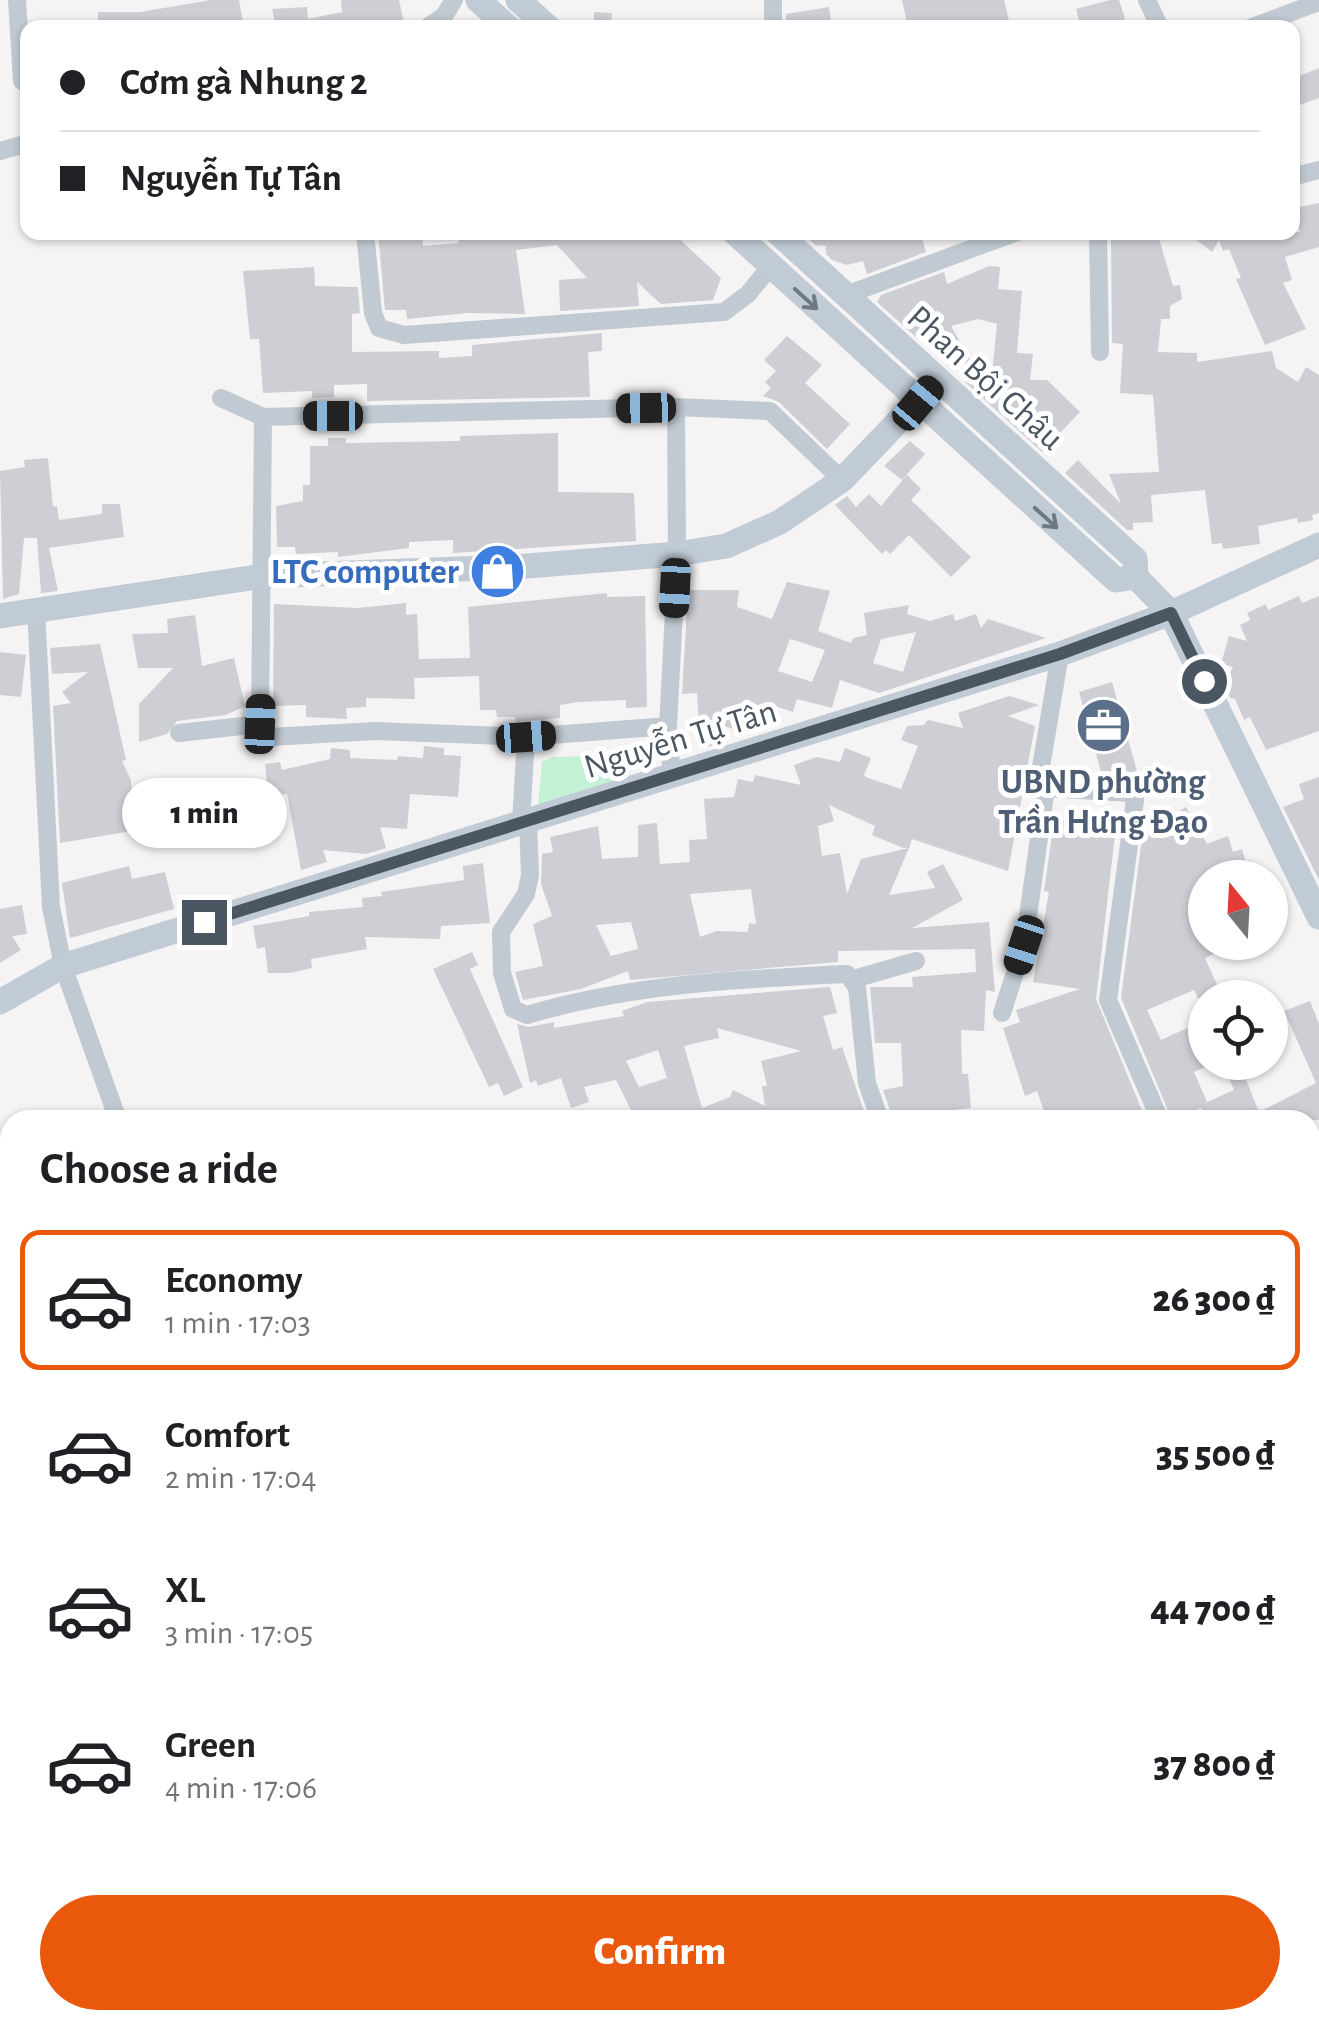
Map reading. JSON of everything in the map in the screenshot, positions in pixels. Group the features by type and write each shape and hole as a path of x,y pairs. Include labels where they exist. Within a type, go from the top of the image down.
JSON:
{"street":[{"path":"438,20 454,0"},
{"path":"478,0 499,20"},
{"path":"518,0 540,20"},
{"path":"1271,20 1319,2"},
{"path":"366,240 373,313 379,328 404,335 724,312 770,267"},
{"name":"Phan Bội Châu","path":"742,240 1116,580 1136,577"},
{"name":"Phan Bội Châu","path":"786,240 1135,559 1136,577 1171,613 1319,917"},
{"path":"846,296 996,240"},
{"path":"1098,240 1100,352"},
{"path":"0,616 264,576 514,567 677,554 726,546 780,522 842,480 937,381"},
{"path":"221,398 262,416 676,407 770,411 842,480"},
{"path":"672,778 668,726 677,554 676,407"},
{"path":"262,416 264,576 260,724 270,736 375,731 526,737 668,726"},
{"name":"Nguyễn Tự Tân","path":"0,1002 63,966 1060,654 1171,613 1319,546"},
{"path":"36,609 51,907 63,966 114,1110"},
{"path":"1002,1013 1024,945 1046,788 1042,767 1060,654"},
{"path":"179,733 260,724"},
{"path":"526,737 524,822 530,875 526,894 501,932 507,1000 519,1014 704,981 846,974 854,978 916,961"},
{"path":"1046,788 1130,793 1135,800 1108,1000 1156,1110"},
{"path":"854,978 866,1083 876,1110"}],"green space":[{"path":"552,757 633,758 630,777 538,806 542,762"}],"building":[{"path":"211,0 239,0 243,20 98,20 98,12 140,12"},
{"path":"341,0 399,0 403,20 274,20 272,9 307,7 308,19 342,12"},
{"path":"902,0 1004,0 1009,20 906,20"},
{"path":"1119,0 1125,20 1079,20 1076,9"},
{"path":"829,7 831,20 786,20 786,14"},
{"path":"594,12 612,13 612,20 594,20"},
{"path":"1319,68 1319,98 1300,105 1300,76"},
{"path":"1319,203 1319,247 1285,257 1292,280 1283,283 1306,329 1265,345 1236,279 1241,278 1229,249 1223,251 1219,240 1300,240 1300,207"},
{"path":"379,240 423,240 423,246 459,243 458,240 681,240 721,278 713,300 661,304 637,282 639,306 560,311 559,280 587,278 557,245 516,250 525,314 468,313 407,319 406,310 385,310"},
{"path":"810,240 922,240 926,252 867,274 863,261 847,265 832,260 826,254 826,246"},
{"path":"1111,240 1159,240 1173,286 1180,285 1182,299 1170,306 1170,319 1161,319 1158,352 1197,353 1197,362 1272,351 1276,368 1298,382 1306,367 1319,375 1319,513 1312,515 1313,520 1298,523 1297,518 1258,526 1260,544 1223,549 1222,543 1212,544 1205,490 1151,495 1153,522 1133,523 1133,530 1127,530 1065,473 1078,460 1121,504 1109,474 1159,472 1153,395 1120,393 1123,344 1112,343"},
{"path":"1196,240 1219,240 1212,252"},
{"path":"989,266 1000,267 998,289 1022,291 1017,353 1033,354 1030,380 1047,380 1080,412 1042,452 965,382 966,357 949,367 931,338 918,339 877,302 881,295 944,272 947,284","holes":["978,319 997,324 990,394 951,326"]},
{"path":"314,267 315,286 358,287 360,313 352,314 352,352 439,351 439,358 472,356 472,345 602,333 602,351 588,352 590,397 367,401 367,384 334,385 334,397 312,398 312,391 263,393 259,339 250,339 243,271"},
{"path":"787,336 822,365 805,383 850,424 827,449 779,402 763,396 771,388 765,382 776,371 764,360"},
{"path":"558,433 558,492 634,493 636,541 453,553 453,540 409,542 409,548 338,557 338,552 296,554 295,547 277,547 276,506 303,501 303,485 310,485 310,446 328,446 328,438 346,438 346,443 460,441 460,436"},
{"path":"910,441 925,454 902,480 884,466"},
{"path":"48,458 53,507 57,506 59,520 102,514 102,504 120,504 124,537 49,548 58,591 41,593 37,538 24,538 19,594 3,599 0,471 25,467 24,460"},
{"path":"907,475 921,489 911,500 971,557 951,577 909,535 890,554 886,550 882,554 835,505 847,496 856,507 869,494 881,506"},
{"path":"787,582 830,591 818,631 851,643 853,638 867,635 864,613 909,605 907,614 930,621 953,614 955,621 976,614 981,628 988,619 1046,638 879,693 840,680 832,708 797,699 793,712 772,705 764,730 753,728 750,734 720,725 725,742 701,749 697,693 682,694 688,590 739,590 737,607 772,619","holes":["916,632 903,672 873,663 881,639","790,639 825,650 812,682 778,671"]},
{"path":"607,593 607,597 645,596 647,707 626,708 626,700 578,702 560,705 560,718 516,722 515,717 497,717 496,710 480,710 479,676 414,678 415,699 366,698 366,707 346,708 347,719 306,717 306,705 273,706 274,604 358,608 406,603 406,615 417,614 419,659 470,658 468,607"},
{"path":"1299,596 1302,603 1319,596 1319,731 1266,750 1250,717 1244,720 1235,699 1230,698 1225,682 1233,667 1221,664 1229,636 1247,641 1240,625 1250,620 1247,613 1266,604 1268,610"},
{"path":"195,615 202,666 234,658 245,706 226,715 177,721 167,734 139,742 139,704 173,668 138,668 132,634 168,633 167,619"},
{"path":"100,644 126,760 122,761 131,780 133,814 169,807 168,797 185,794 193,838 159,844 156,827 60,843 53,706 71,703 62,692 88,672 52,674 50,648"},
{"path":"0,652 26,655 21,697 0,695"},
{"path":"1112,682 1138,775 1121,780 1103,779 1079,692"},
{"path":"1009,696 1039,705 1008,716 1035,726 1008,871 912,839 909,848 889,895 935,888 927,872 943,864 963,900 912,928 989,922 995,992 986,990 984,1031 961,1030 962,1074 968,1074 971,1108 890,1110 883,1090 903,1086 901,1043 875,1043 870,987 913,987 912,977 976,972 975,949 838,951 838,962 630,980 628,971 581,989 523,1000 515,972 543,966 533,924 552,916 541,884 542,854 553,852 550,837 598,826 602,859 638,857 638,825 657,823 660,864 690,862 689,840 707,839 704,799 734,797 738,779 753,782 755,775 801,785 794,765 817,757 840,762 845,748 871,758 864,775 868,778 901,789 918,746 901,740 907,726 924,725 928,720 963,728 958,713","holes":["829,805 875,826 872,835 909,848 861,859 847,894 840,853 822,856 818,826 834,821","751,889 756,924 749,923 748,932 717,931 700,937 690,894","631,922 638,949 611,956 596,925"]},
{"path":"424,746 444,748 444,755 461,756 458,797 410,794 407,829 380,827 386,848 366,854 323,850 327,862 301,870 287,794 268,796 265,764 280,762 282,770 330,759 331,748 350,750 350,758 423,758"},
{"path":"1319,777 1319,880 1283,807 1304,799 1299,784"},
{"path":"1186,807 1207,844 1228,836 1233,852 1242,849 1245,860 1188,860 1188,960 1206,960 1215,980 1188,980 1188,993 1147,1010 1161,1040 1188,1028 1188,1080 1197,1080 1207,1102 1234,1090 1230,1080 1246,1080 1258,1110 1168,1110 1121,998 1143,831 1185,838 1167,818"},
{"path":"1087,810 1117,817 1096,999 1142,1110 1044,1110 1037,1091 1025,1096 1003,1028 1020,1022 1016,1010 1080,989 1033,982 1049,892 1044,891 1052,835 1056,835 1059,820 1083,824"},
{"path":"483,863 490,923 441,926 440,939 365,937 367,949 311,959 312,968 290,973 268,973 265,947 257,949 253,926 309,916 309,912 363,907 362,898 382,896 381,892 464,880 463,866"},
{"path":"129,866 132,879 165,872 174,909 70,938 62,883"},
{"path":"22,905 27,934 12,936 21,950 0,963 0,909"},
{"path":"472,952 478,965 470,969 523,1087 504,1096 498,1083 489,1087 433,969"},
{"path":"830,987 837,1013 823,1016 833,1050 842,1047 864,1110 631,1110 616,1080 584,1087 589,1102 571,1108 561,1078 538,1086 536,1080 530,1083 517,1024 529,1027 554,1022 554,1028 624,1016 622,1011 647,1002","holes":["717,1028 801,1051 761,1061 767,1086 762,1086 765,1106 733,1090 730,1097 702,1108 684,1046 719,1038","658,1050 667,1078 639,1087 626,1061"]},
{"path":"1310,1001 1319,1024 1319,1110 1263,1110 1316,1083 1288,1020 1288,1009"}],"place":[{"name":"LTC computer","path":"498,571"},
{"name":"UBND phường Trần Hưng Đạo","path":"1103,725"}],"route":[{"path":"204,922 672,778 1060,654 1171,613 1204,681"}]}
